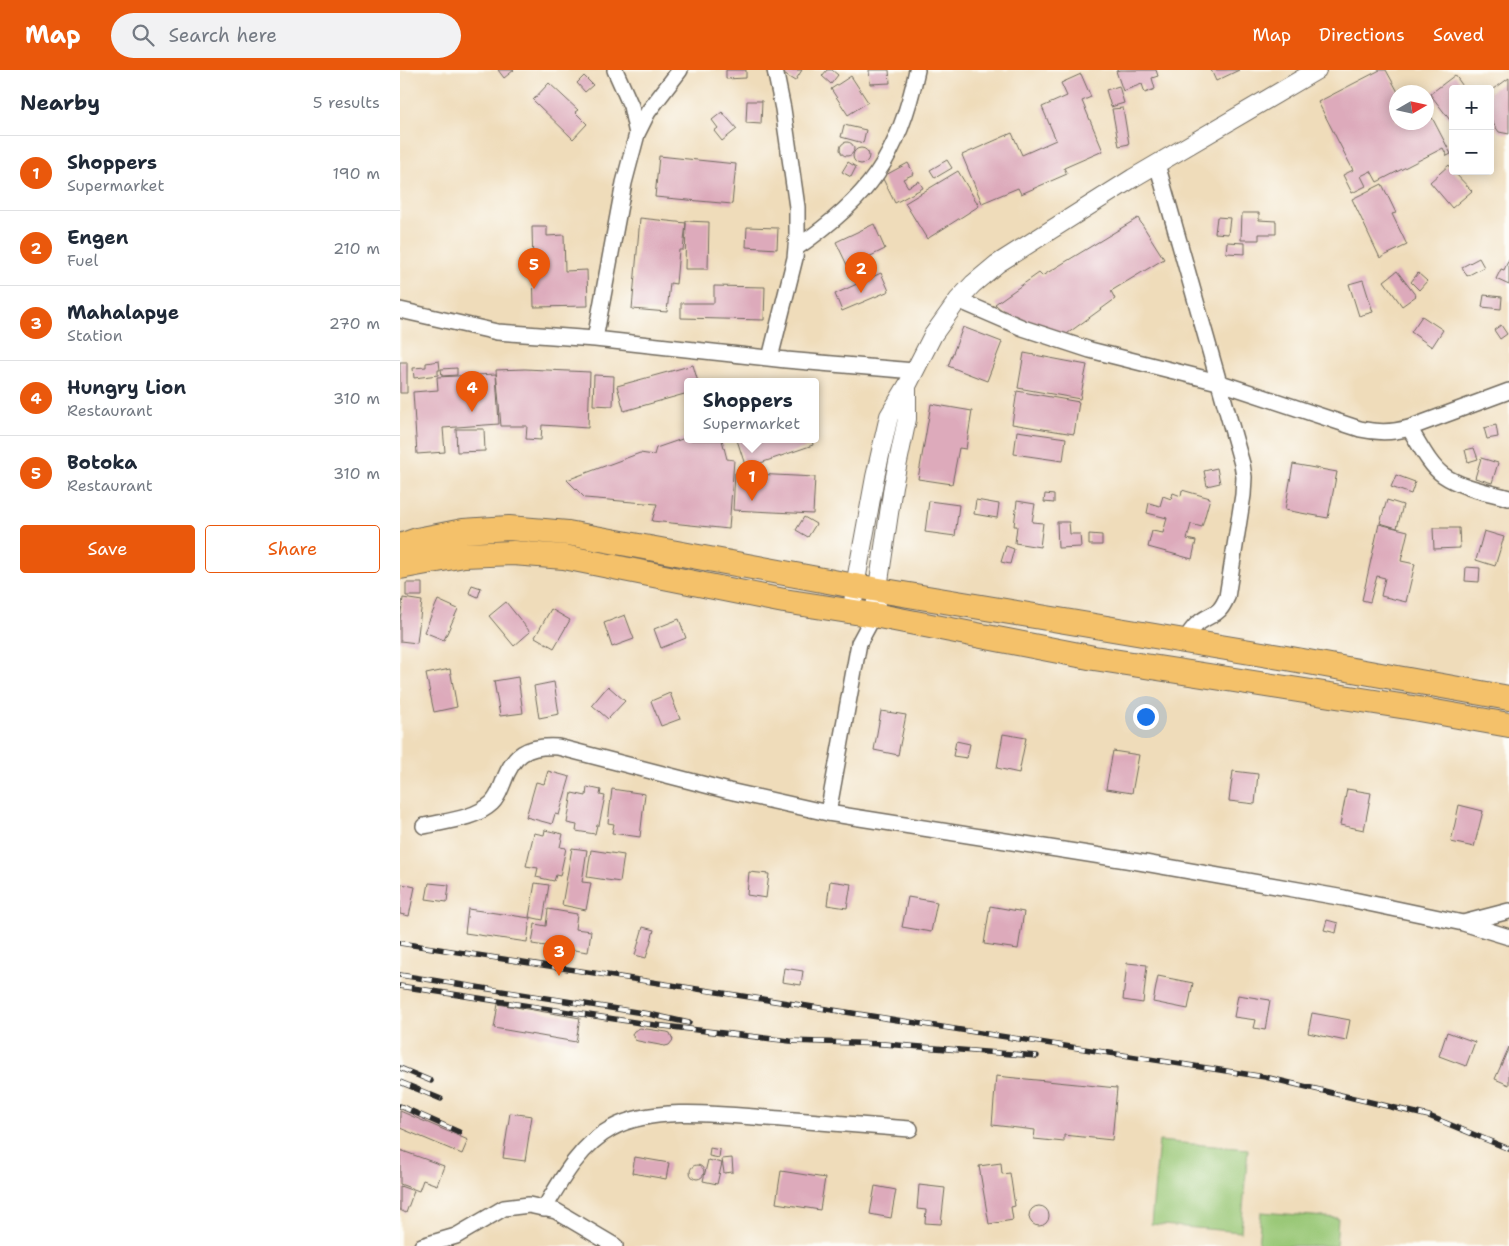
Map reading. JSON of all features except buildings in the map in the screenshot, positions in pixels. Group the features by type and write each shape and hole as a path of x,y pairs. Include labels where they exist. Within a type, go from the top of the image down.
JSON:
{"highway":[{"path":"400,546 417,540 463,531 509,528 568,532 866,588 1286,658 1509,698"},
{"path":"400,567 464,555 513,553 564,557 784,602 863,614 1094,658 1407,707 1509,726"}],"street":[{"path":"615,70 631,106 637,134"},
{"path":"595,340 624,183 637,134 648,112 680,70"},
{"path":"770,358 795,258 797,207 783,109 775,70"},
{"path":"796,248 845,211 872,183 895,144 905,120 917,70"},
{"path":"828,813 859,643 883,439 890,416 933,335 972,284 997,264 1157,164 1317,70"},
{"path":"1157,164 1242,464 1244,477 1243,495 1227,598 1217,614 1200,621 1184,642"},
{"path":"958,300 1022,328 1082,347 1218,382 1360,429 1378,433 1396,432 1410,428 1509,391"},
{"path":"400,310 497,332 770,358 911,378"},
{"path":"1410,428 1432,463 1442,475 1460,483 1509,498"},
{"path":"859,643 863,614"},
{"path":"424,826 483,810 499,795 503,781 514,760 529,749 547,746 558,747 729,792 828,813 1139,862 1344,898 1463,924 1509,937"},
{"path":"1463,924 1509,911"},
{"path":"544,1209 564,1173 591,1144 611,1128 630,1120 665,1114 706,1114 910,1129"},
{"path":"422,1246 456,1236 504,1208 529,1205 556,1212 615,1246"}],"green space":[{"path":"1159,1141 1248,1149 1241,1232 1151,1224"},
{"path":"1261,1212 1338,1218 1336,1246 1258,1246"}],"railway":[{"path":"400,943 1265,1077 1429,1116 1509,1149"},
{"path":"400,975 649,1014 689,1023"},
{"path":"400,986 647,1024 790,1041 884,1044 1037,1056"},
{"path":"400,1068 431,1081"},
{"path":"400,1082 441,1099"},
{"path":"400,1106 459,1132"}],"place":[{"name":"Botoka","path":"534,289"},
{"name":"Engen","path":"861,293"},
{"name":"Hungry Lion","path":"472,412"},
{"name":"Shoppers","path":"752,501"},
{"name":"Mahalapye","path":"559,976"}]}
